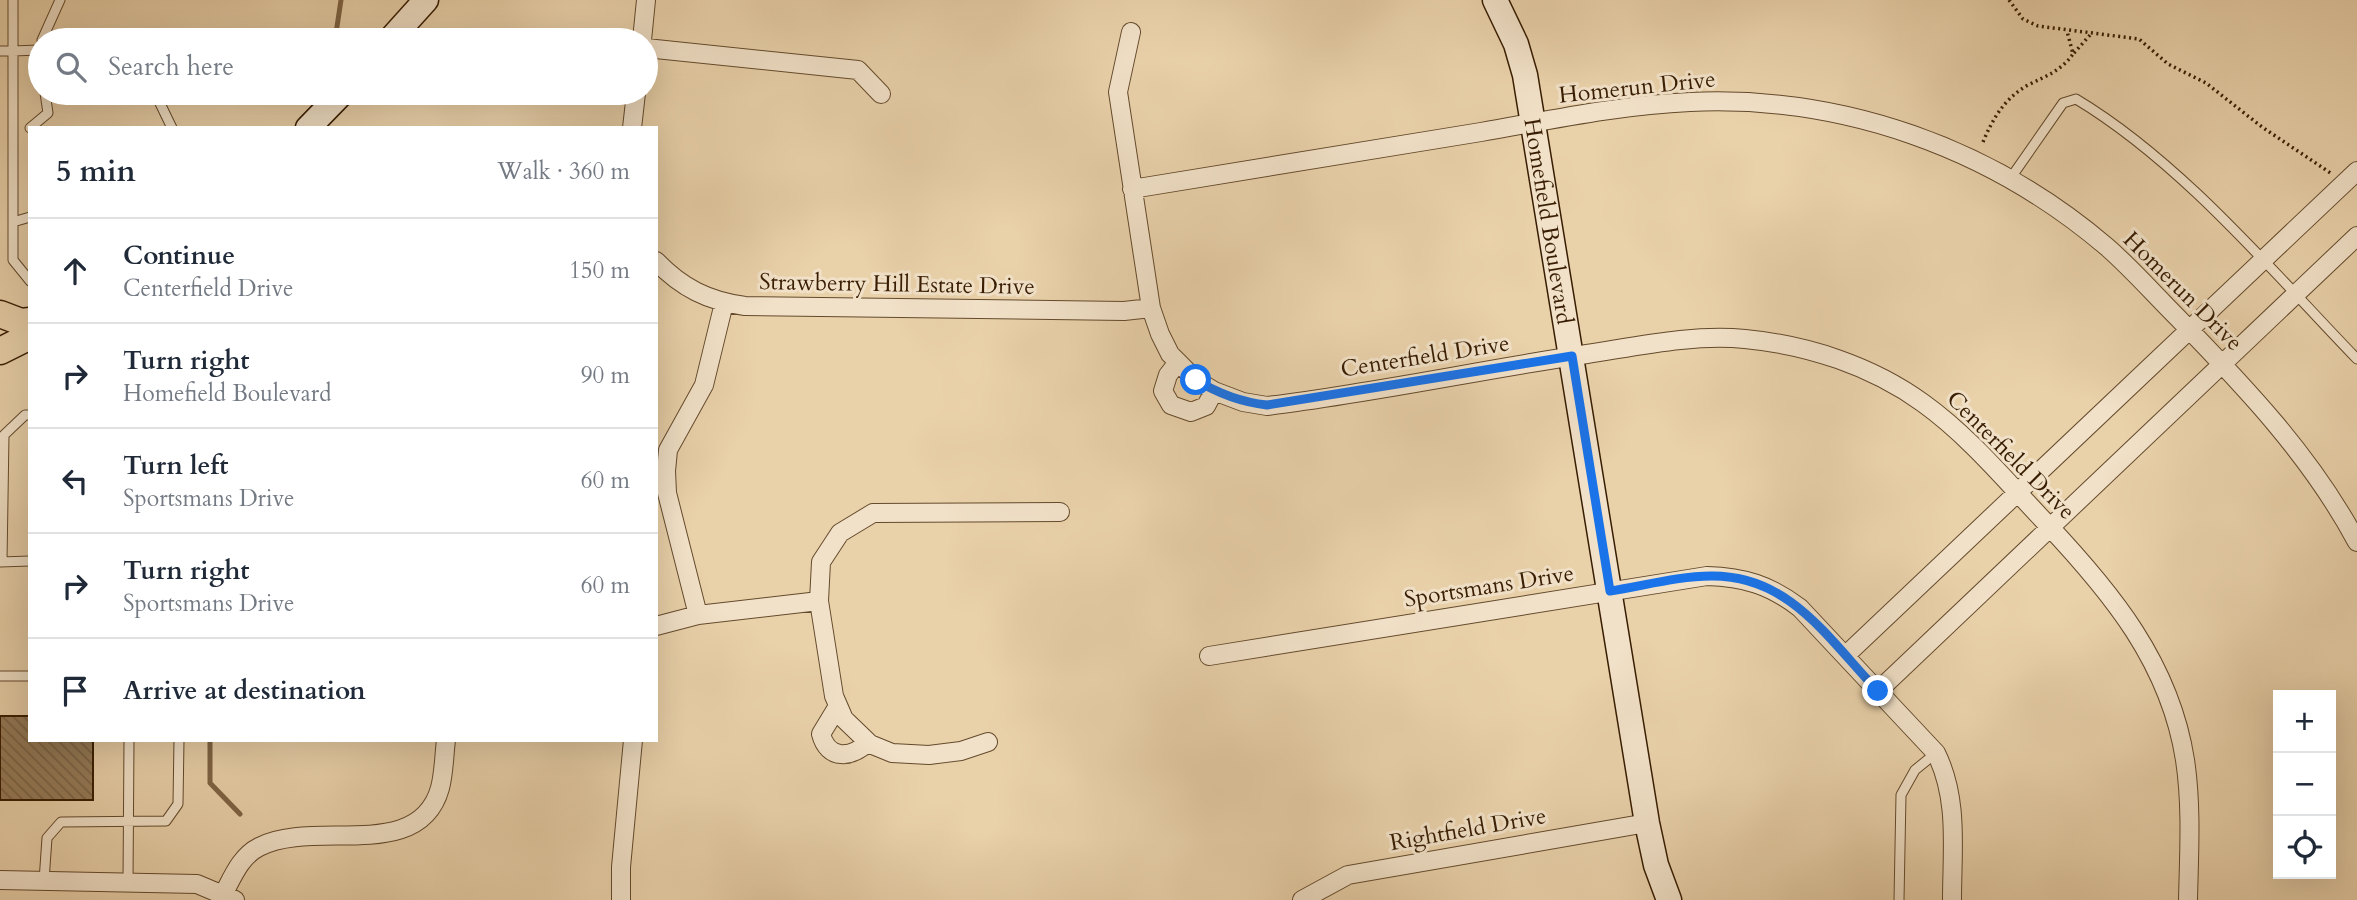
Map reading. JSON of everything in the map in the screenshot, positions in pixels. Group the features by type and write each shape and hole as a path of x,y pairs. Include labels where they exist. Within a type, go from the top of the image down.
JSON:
{"main road":[{"path":"0,314 21,322 28,321"},
{"path":"0,351 28,337"}],"street":[{"path":"401,28 426,0"},
{"path":"643,28 646,0"},
{"name":"Homefield Boulevard","path":"1495,0 1516,44 1525,75 1647,823 1656,865 1669,900"},
{"name":"Centerfield Drive","path":"1131,32 1118,92 1151,308 1160,334 1178,362 1214,391 1243,402 1267,405 1572,356 1668,342 1716,339 1742,339 1811,350 1879,377 1921,401 1955,428 2018,493 2124,611 2158,670 2185,760 2189,807 2188,900"},
{"path":"658,49 858,70 881,94"},
{"name":"Homerun Drive","path":"1132,189 1534,123 1690,102 1787,105 1836,113 1897,129 1951,149 2010,179 2058,209 2108,248 2190,330 2291,439 2320,479 2357,542"},
{"path":"310,126 330,105"},
{"path":"632,126 635,105"},
{"path":"1845,656 2264,263 2351,177"},
{"path":"1878,691 2357,236"},
{"name":"Strawberry Hill Estate Drive","path":"658,263 682,284 704,297 723,303 773,307 1110,311 1151,308"},
{"path":"698,615 667,494 666,471 668,450 707,375 723,303"},
{"path":"0,337 28,336"},
{"path":"1178,362 1168,375 1163,391 1171,405 1191,412 1206,406 1214,391"},
{"path":"988,742 961,751 929,755 892,752 868,742 841,713 819,601 821,562 840,533 873,513 1060,512"},
{"name":"Sportsmans Drive","path":"1209,656 1707,576 1756,582 1778,591 1800,608 1936,753 1951,795 1952,900"},
{"path":"658,625 698,615 819,601"},
{"path":"841,713 821,734 831,751 844,756 857,753 868,742"},
{"path":"0,880 197,884 229,897 242,861 257,848 279,839 302,834 380,835 401,831 420,820 433,804 440,789 446,742"},
{"path":"621,900 621,867 633,742"},
{"name":"Rightfield Drive","path":"1302,900 1348,875 1647,823"}],"lane":[{"path":"13,0 13,260 28,279"},
{"path":"48,28 60,0"},
{"path":"0,51 28,48"},
{"path":"2010,179 2063,103 2076,99 2146,148 2264,263 2357,359"},
{"path":"32,126 48,113 47,105"},
{"path":"161,105 171,126"},
{"path":"13,142 28,130"},
{"path":"13,222 28,218"},
{"path":"28,415 4,435 1,562 28,561"},
{"path":"0,676 28,676"},
{"path":"128,882 129,742"},
{"path":"44,881 47,838 61,821 166,821 178,804 179,742"},
{"path":"1899,900 1901,795 1915,770 1936,753"}],"path":[{"path":"2009,0 2023,19 2038,26 2139,39 2168,64 2206,83 2262,127 2351,177"},
{"path":"2067,31 2073,54"},
{"path":"1983,142 1993,117 2009,99 2027,86 2052,75 2091,34"}],"building":[{"path":"0,716 28,716 28,742 93,742 93,800 0,800"}],"waterway":[{"path":"337,28 341,0"},
{"path":"210,742 210,783 240,814"}],"route":[{"path":"1196,380 1214,391 1243,402 1267,405 1572,356 1610,591 1707,576 1731,576 1756,582 1778,591 1800,608 1878,691"}]}
